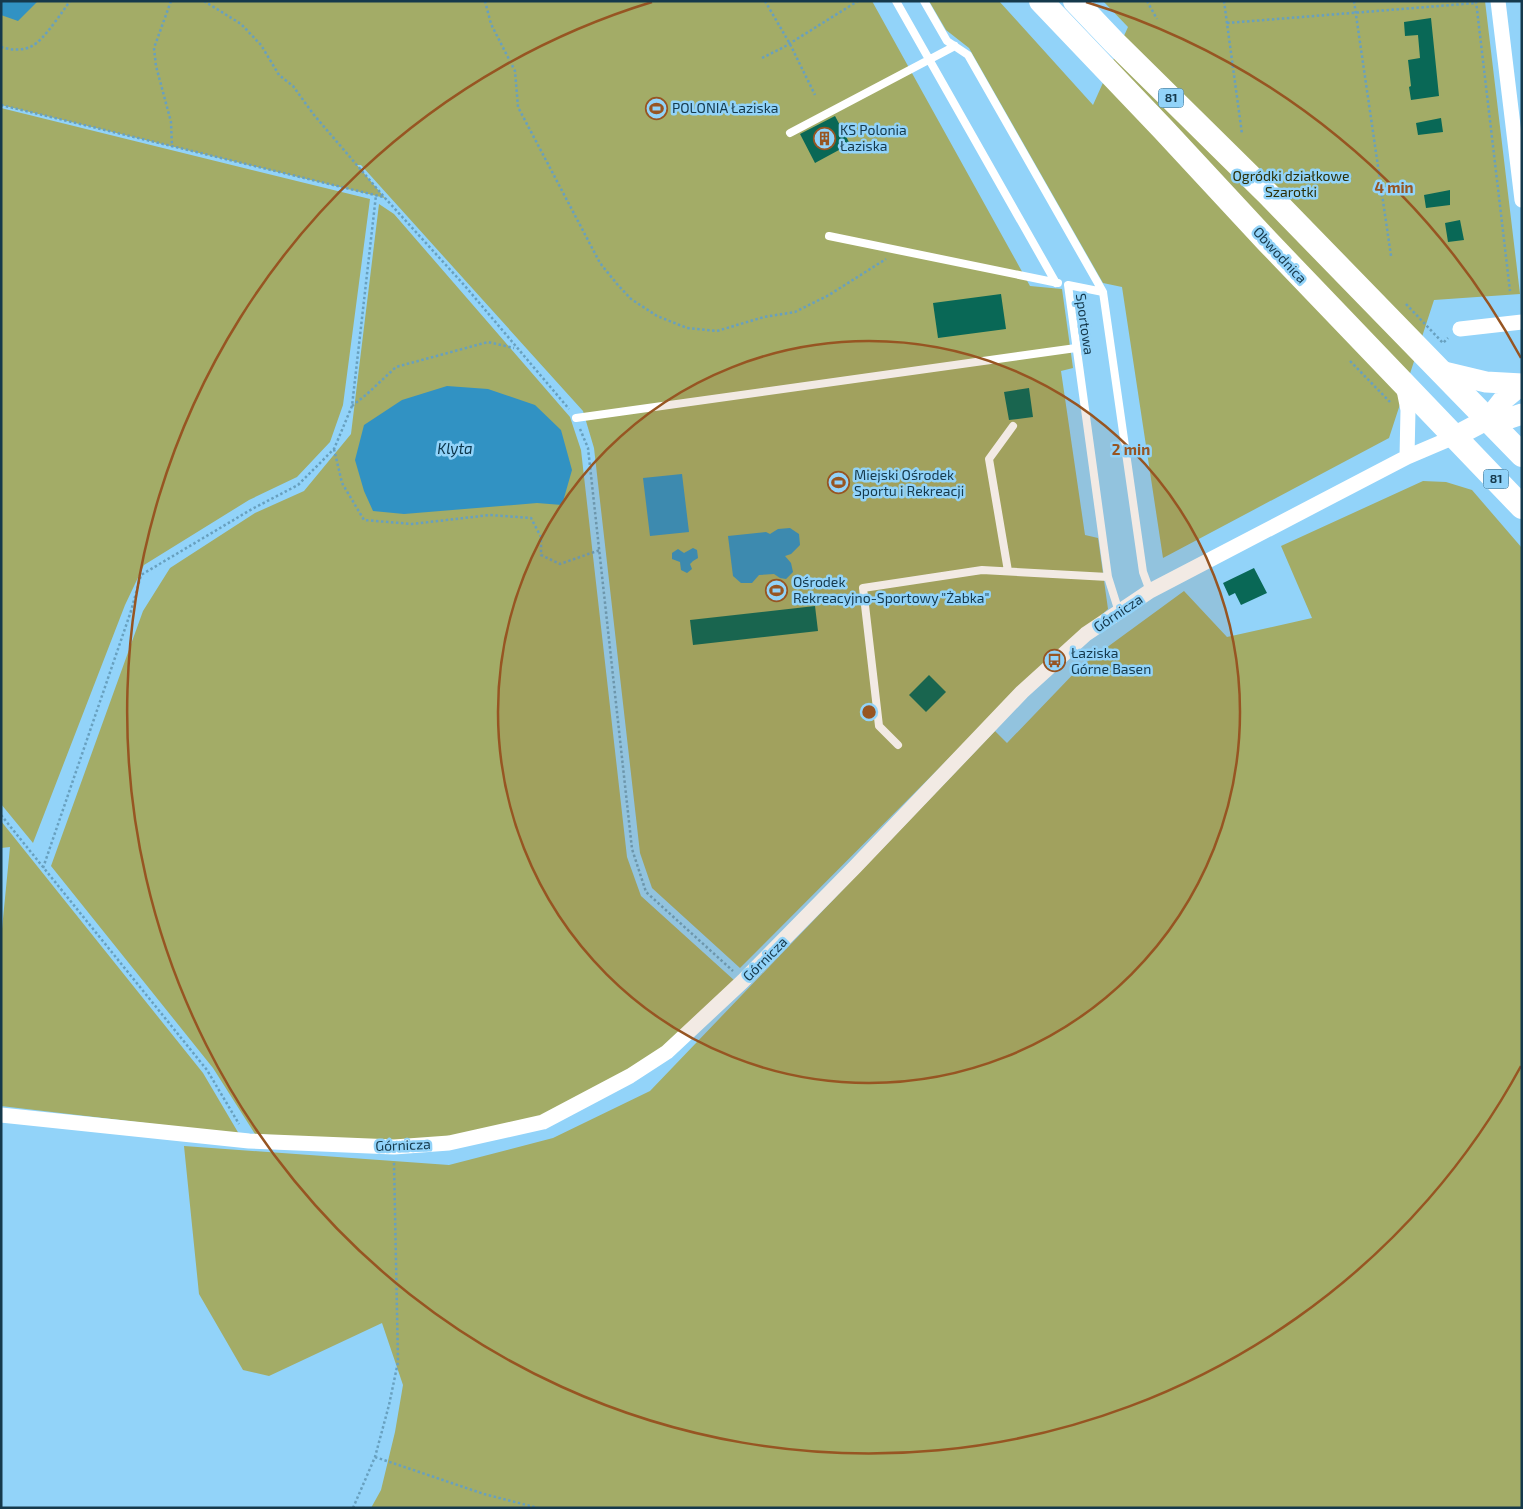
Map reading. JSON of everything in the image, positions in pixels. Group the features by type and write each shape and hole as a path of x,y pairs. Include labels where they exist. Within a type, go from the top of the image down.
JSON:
{"main road":[{"name":"Obwodnica","path":"1041,1 1157,122 1240,213 1397,393 1454,437 1522,508"},
{"name":"81","path":"1075,1 1522,454"}],"street":[{"path":"1498,1 1522,200"},
{"path":"1456,332 1522,322"},
{"path":"1440,370 1486,382 1522,384"},
{"path":"1454,437 1488,419 1503,400 1522,384"},
{"path":"1397,393 1408,410 1407,457"},
{"path":"1488,419 1507,419 1522,414"},
{"name":"Górnicza","path":"1,1115 249,1141 394,1147 449,1143 542,1122 630,1076 667,1052 743,981 1022,692 1086,634 1150,591 1407,457 1454,437"}],"lane":[{"path":"896,1 1056,283"},
{"path":"924,1 947,41 968,56 1103,292"},
{"path":"790,133 955,46"},
{"path":"829,236 1068,285"},
{"name":"Sportowa","path":"1118,612 1108,577 1068,285 1103,292 1143,572 1150,591"},
{"path":"576,418 1076,348"},
{"path":"1008,571 989,459 1014,426"},
{"path":"898,745 879,726 863,588 982,570 1108,577"}],"path":[{"path":"1,47 12,50 32,46 51,28 70,1"},
{"path":"171,1 154,48 156,66 171,122 172,146"},
{"path":"204,1 241,24 261,45 279,75 293,86 314,115 385,198 465,286 576,418 588,448 632,849 646,892 743,981"},
{"path":"485,1 491,24 515,71 518,107 600,263 631,298 657,316 687,328 717,331 764,317 795,312 829,295 899,250"},
{"path":"765,1 790,44 815,96"},
{"path":"762,58 790,44 858,1"},
{"path":"1147,1 1157,19"},
{"path":"1224,1 1242,134"},
{"path":"1354,1 1391,256"},
{"path":"1227,23 1476,2 1510,291"},
{"path":"1,105 385,198"},
{"path":"44,868 132,611 142,575 252,509 298,485 334,449 352,406 376,195"},
{"path":"1406,304 1443,343 1456,332"},
{"path":"352,406 396,367 488,342 516,348"},
{"path":"1350,361 1397,393"},
{"path":"334,449 342,483 364,520 412,524 490,515 531,518 540,537 541,555 560,564 600,550"},
{"path":"819,601 834,600"},
{"path":"1,814 207,1070 249,1141"},
{"path":"353,1508 375,1457 398,1362 394,1147"},
{"path":"375,1457 484,1494 538,1508"}],"green space":[{"name":"Miejski Ośrodek Sportu i Rekreacji","path":"1,1 872,1 1030,286 1062,289 1073,368 1061,371 1085,535 1098,538 1108,609 1016,691 740,968 652,888 640,853 594,448 583,411 361,165 357,165 385,198 1,105"},
{"name":"Ogródki działkowe Szarotki","path":"929,1 999,1 1093,105 1128,27 1103,1 1485,1 1520,294 1434,300 1389,438 1163,558 1122,287 1103,283 969,48 946,30"},
{"path":"1,108 370,199 343,405 330,442 297,477 249,500 144,565 125,605 33,843 1,804"},
{"path":"379,204 394,214 570,417 581,450 627,857 641,896 735,981 640,1075 547,1121 447,1146 255,1134 213,1068 51,866 143,611 170,568 255,513 304,491 351,434"},
{"path":"1423,481 1446,482 1472,490 1522,548 1522,1508 371,1508 381,1490 395,1432 403,1385 382,1323 269,1376 243,1370 199,1294 184,1146 449,1165 553,1138 650,1091 995,731 1007,743 1080,667 1184,591 1227,637 1312,618 1281,546"},
{"path":"1,821 203,1073 239,1134 1,1106 1,939 10,847 1,848"}],"water":[{"path":"1,1 38,1 18,21 1,15"},
{"name":"Klyta","path":"447,386 488,389 535,405 561,430 572,470 562,505 537,503 404,514 373,511 364,491 355,460 364,425 402,400"},
{"path":"682,474 689,532 650,536 643,478"},
{"path":"790,528 799,534 800,545 791,554 785,556 791,563 793,572 786,579 774,574 759,575 752,583 741,583 733,576 728,536 766,532 770,534 778,529"},
{"path":"693,548 697,550 698,558 690,564 692,569 687,573 681,570 680,562 672,559 672,553 678,549 684,553"}],"building":[{"path":"1431,18 1439,96 1411,100 1408,60 1420,58 1418,35 1405,36 1404,22"},
{"name":"KS Polonia Łaziska","path":"835,116 850,144 815,163 800,134"},
{"path":"1441,118 1443,132 1418,135 1416,123"},
{"path":"1450,190 1450,205 1426,208 1424,195"},
{"path":"1460,220 1464,240 1448,242 1445,223"},
{"path":"1001,294 1006,329 938,338 933,303"},
{"path":"1029,388 1033,417 1009,420 1004,392"},
{"path":"1254,568 1267,593 1241,605 1235,593 1229,596 1223,583"},
{"path":"815,606 818,631 693,645 690,620"},
{"path":"929,675 946,692 926,712 909,695"}],"place":[{"name":"POLONIA Łaziska","path":"656,108"},
{"name":"KS Polonia Łaziska","path":"824,138"},
{"name":"Miejski Ośrodek Sportu i Rekreacji","path":"838,483"},
{"name":"Ośrodek Rekreacyjno-Sportowy \"Żabka\"","path":"777,590"},
{"name":"Łaziska Górne Basen","path":"1055,661"}]}
